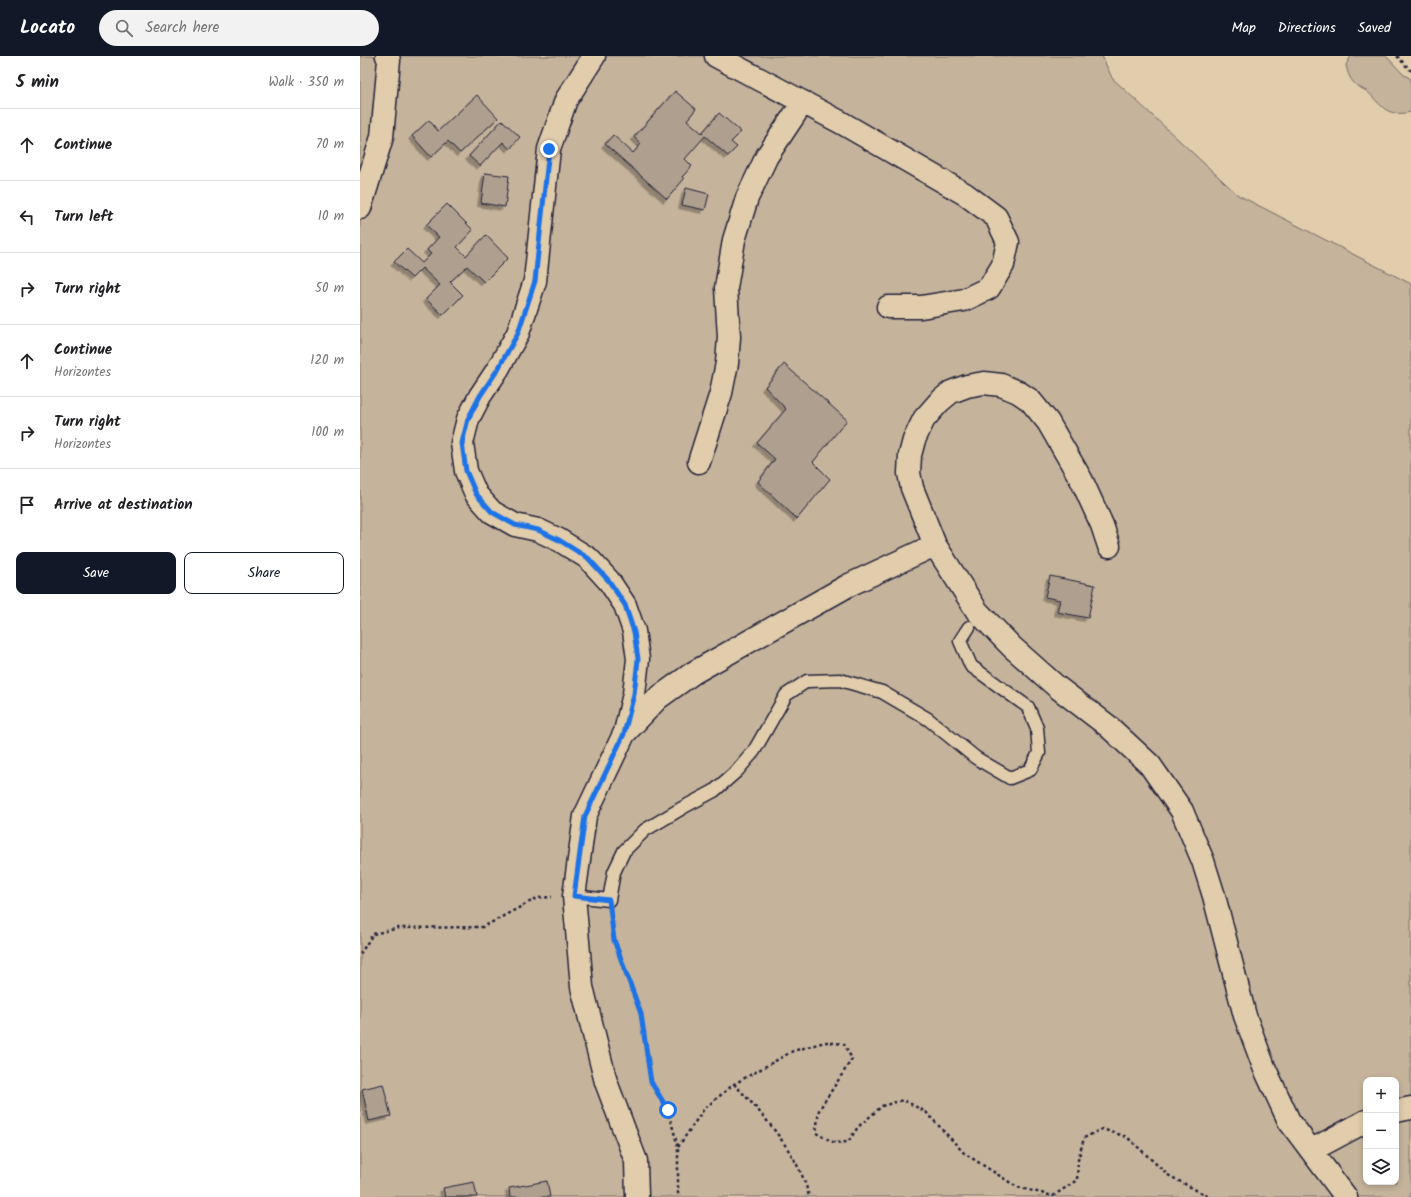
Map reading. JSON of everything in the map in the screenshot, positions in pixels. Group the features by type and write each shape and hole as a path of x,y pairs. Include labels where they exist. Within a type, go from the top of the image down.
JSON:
{"street":[{"path":"594,56 566,100 549,149 535,281 518,333 468,419 462,443 466,471 476,494 492,512 515,525 538,530 559,540 588,558 609,581 625,605 634,632 638,659 634,694 624,734 585,816 574,896 582,988 606,1082 636,1161 637,1197"},
{"path":"716,56 842,123 965,194 996,217 1008,242 1003,265 989,288 964,300 921,307 888,307"},
{"path":"360,208 382,137 389,57"},
{"path":"699,462 721,392 727,363 729,337 726,288 734,240 746,198 767,156 803,102"},
{"path":"1109,546 1102,525 1082,481 1043,416 1030,400 1018,392 1001,385 984,383 967,386 951,392 939,402 924,419 914,440 910,455 909,473 912,488 935,545 977,611 1012,647 1057,687 1108,726 1150,765 1182,811 1203,861 1214,896 1245,1016 1264,1067 1289,1121 1346,1197"},
{"path":"624,734 658,698 693,673 848,586 935,545"},
{"path":"1399,1110 1411,1108"},
{"path":"1312,1150 1363,1123"}],"lane":[{"path":"574,896 609,900 614,872 624,851 644,830 714,791 737,772 754,751 786,695 807,682 840,680 882,692 928,719 976,758 1010,778 1030,770 1039,753 1037,728 1028,707 971,666 960,641 969,627"}],"path":[{"path":"1397,56 1411,72"},
{"path":"360,954 373,934 399,928 483,927 537,898 574,896"},
{"path":"609,900 614,940 641,1014 651,1082 668,1110 678,1147 678,1197"},
{"path":"678,1147 704,1109 734,1084 793,1051 825,1042 844,1044 852,1059 819,1110 816,1133 835,1143 848,1142 858,1127 882,1106 903,1100 926,1112 964,1152 1017,1186 1053,1196 1077,1180 1078,1160 1084,1138 1102,1129 1127,1137 1168,1175 1209,1197"},
{"path":"734,1084 755,1106 787,1148 806,1184 809,1197"}],"shaded area":[{"path":"360,56 1102,56 1112,78 1238,195 1411,284 1411,1197 360,1197"},
{"path":"1351,56 1386,56 1403,74 1411,79 1411,112 1397,113 1387,110 1382,107 1368,92 1355,84 1350,77 1346,65"}],"building":[{"path":"675,91 696,109 687,120 702,133 719,113 741,132 731,142 737,147 728,156 705,136 685,159 692,166 682,177 684,179 667,199 605,144 613,135 633,153 641,144 634,137"},
{"path":"477,95 498,118 460,153 448,141 431,157 412,136 429,120 438,131"},
{"path":"502,120 520,137 510,149 503,142 480,166 469,156"},
{"path":"485,173 509,176 505,207 481,203"},
{"path":"686,188 709,194 705,210 682,205"},
{"path":"447,204 473,230 457,247 466,256 486,235 508,258 484,282 467,266 450,282 463,295 443,315 426,299 440,285 422,268 412,278 394,262 407,249 422,263 431,254 427,250 439,237 426,225"},
{"path":"784,364 847,420 813,462 830,479 797,519 758,482 775,459 757,443 786,409 765,387"},
{"path":"1050,576 1095,585 1088,618 1057,612 1060,600 1045,597"},
{"path":"383,1084 391,1116 369,1121 362,1089"},
{"path":"547,1181 550,1197 510,1197 509,1188"},
{"path":"474,1182 477,1197 445,1197 443,1188"}],"route":[{"path":"549,149 535,281 518,333 468,419 462,443 466,471 476,494 492,512 515,525 538,530 559,540 588,558 609,581 625,605 634,632 638,659 634,694 624,734 585,816 574,896 609,900 614,940 641,1014 651,1082 668,1110"}]}
